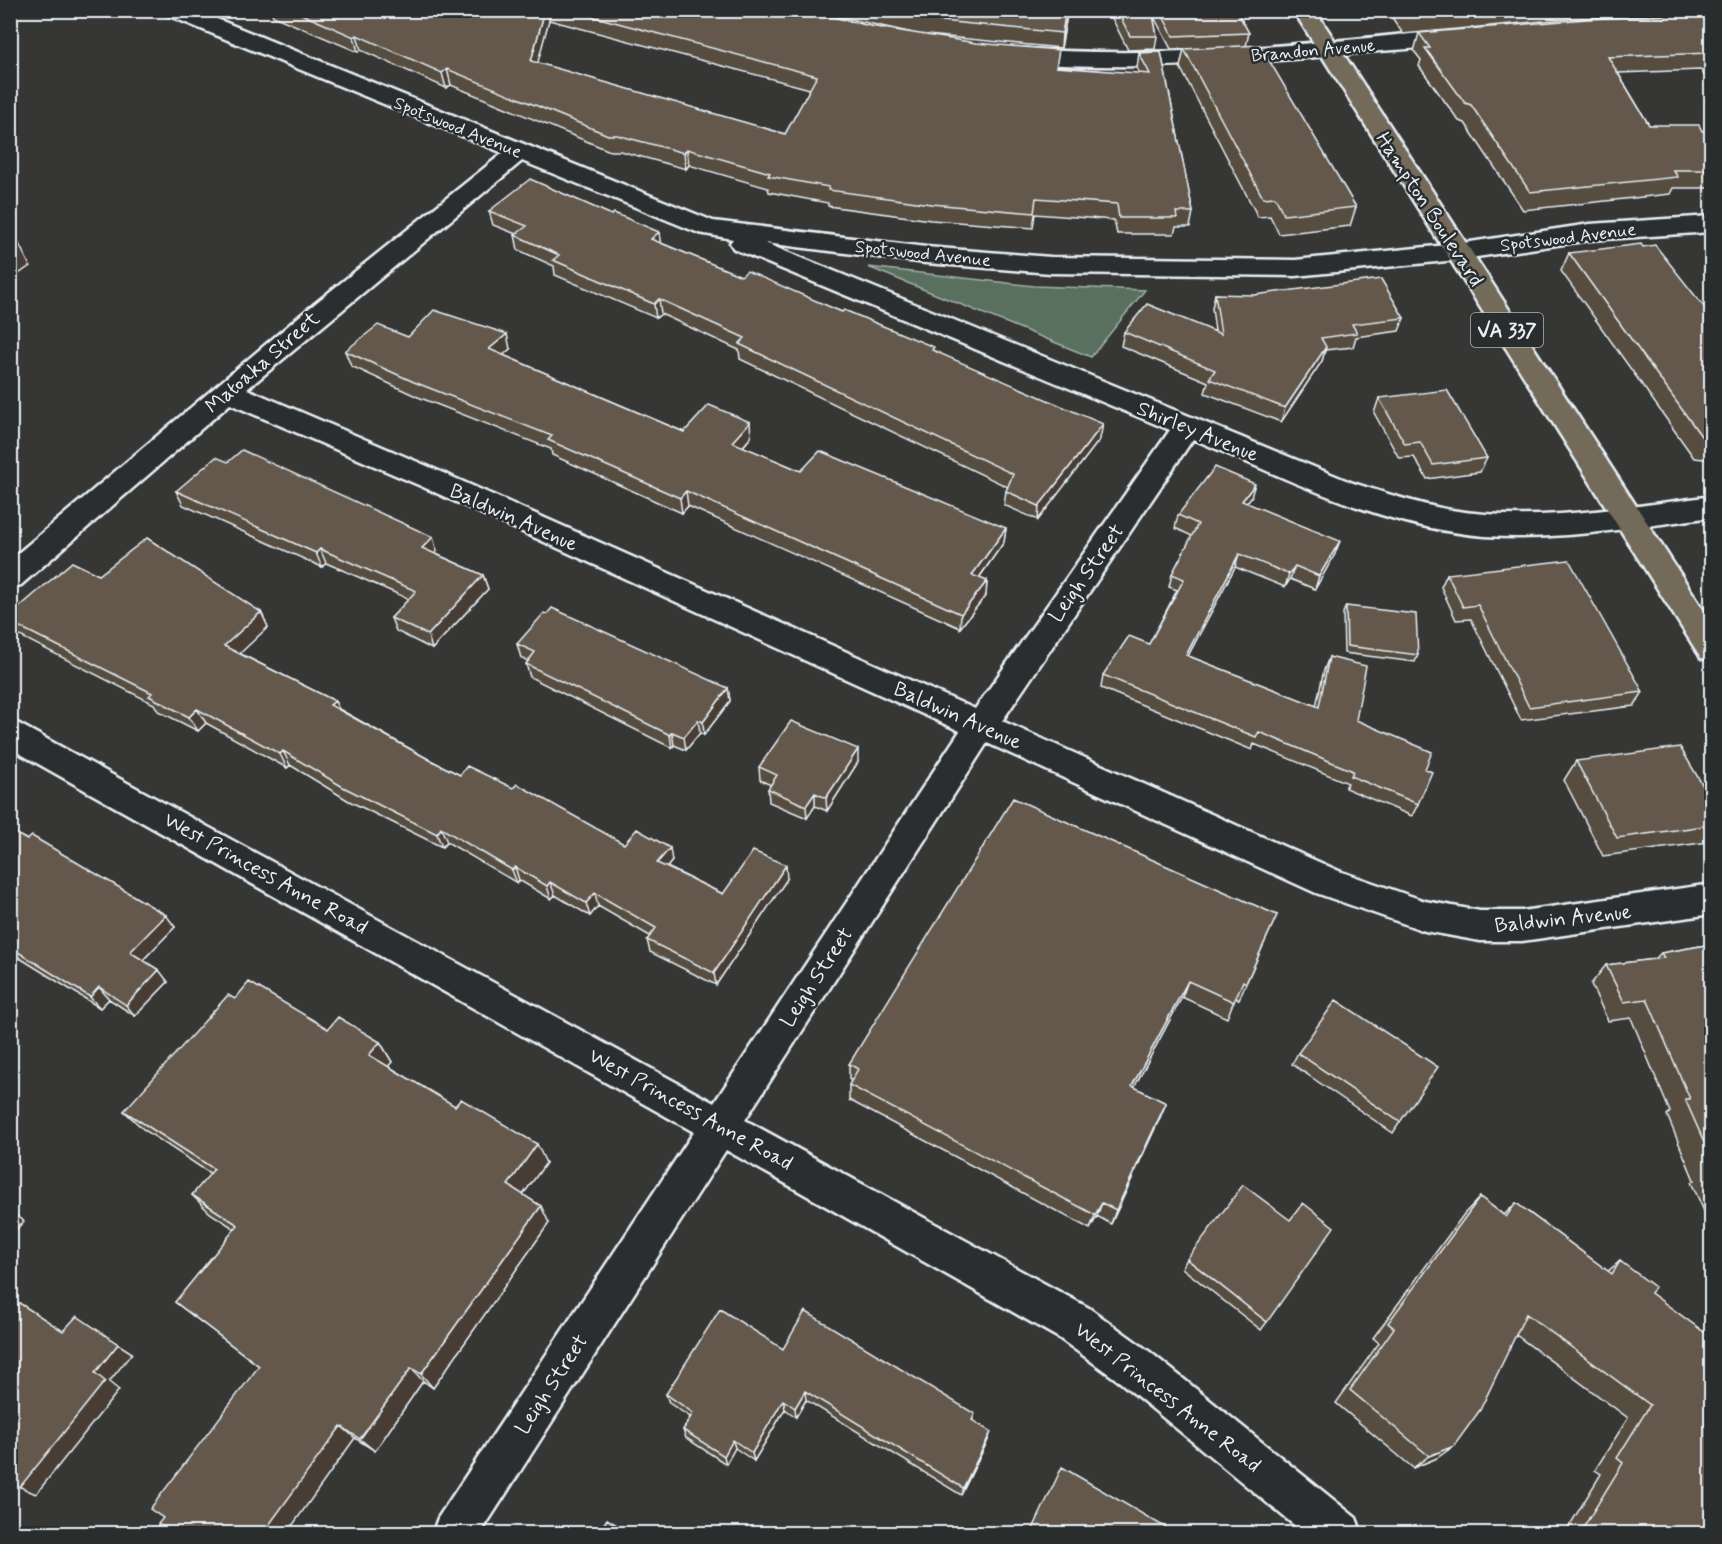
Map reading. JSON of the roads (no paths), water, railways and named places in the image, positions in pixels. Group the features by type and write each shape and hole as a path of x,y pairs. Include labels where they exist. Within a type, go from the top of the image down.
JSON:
{"main road":[{"name":"Hampton Boulevard","path":"1304,10 1712,649"}],"street":[{"name":"Spotswood Avenue","path":"175,10 708,228 926,255 1051,265 1295,268 1457,252 1590,232 1712,224"},
{"name":"Brandon Avenue","path":"993,52 1064,59 1244,56 1490,32"},
{"name":"Matoaka Street","path":"10,577 311,320 518,152"},
{"name":"Shirley Avenue","path":"708,228 1344,490 1414,513 1455,521 1506,526 1627,517 1712,506"},
{"name":"Baldwin Avenue","path":"228,392 431,479 1328,882 1425,916 1480,926 1522,926 1712,899"},
{"name":"Leigh Street","path":"454,1533 981,726 1187,426"},
{"name":"West Princess Anne Road","path":"10,732 1074,1323 1135,1367 1340,1533"}]}
